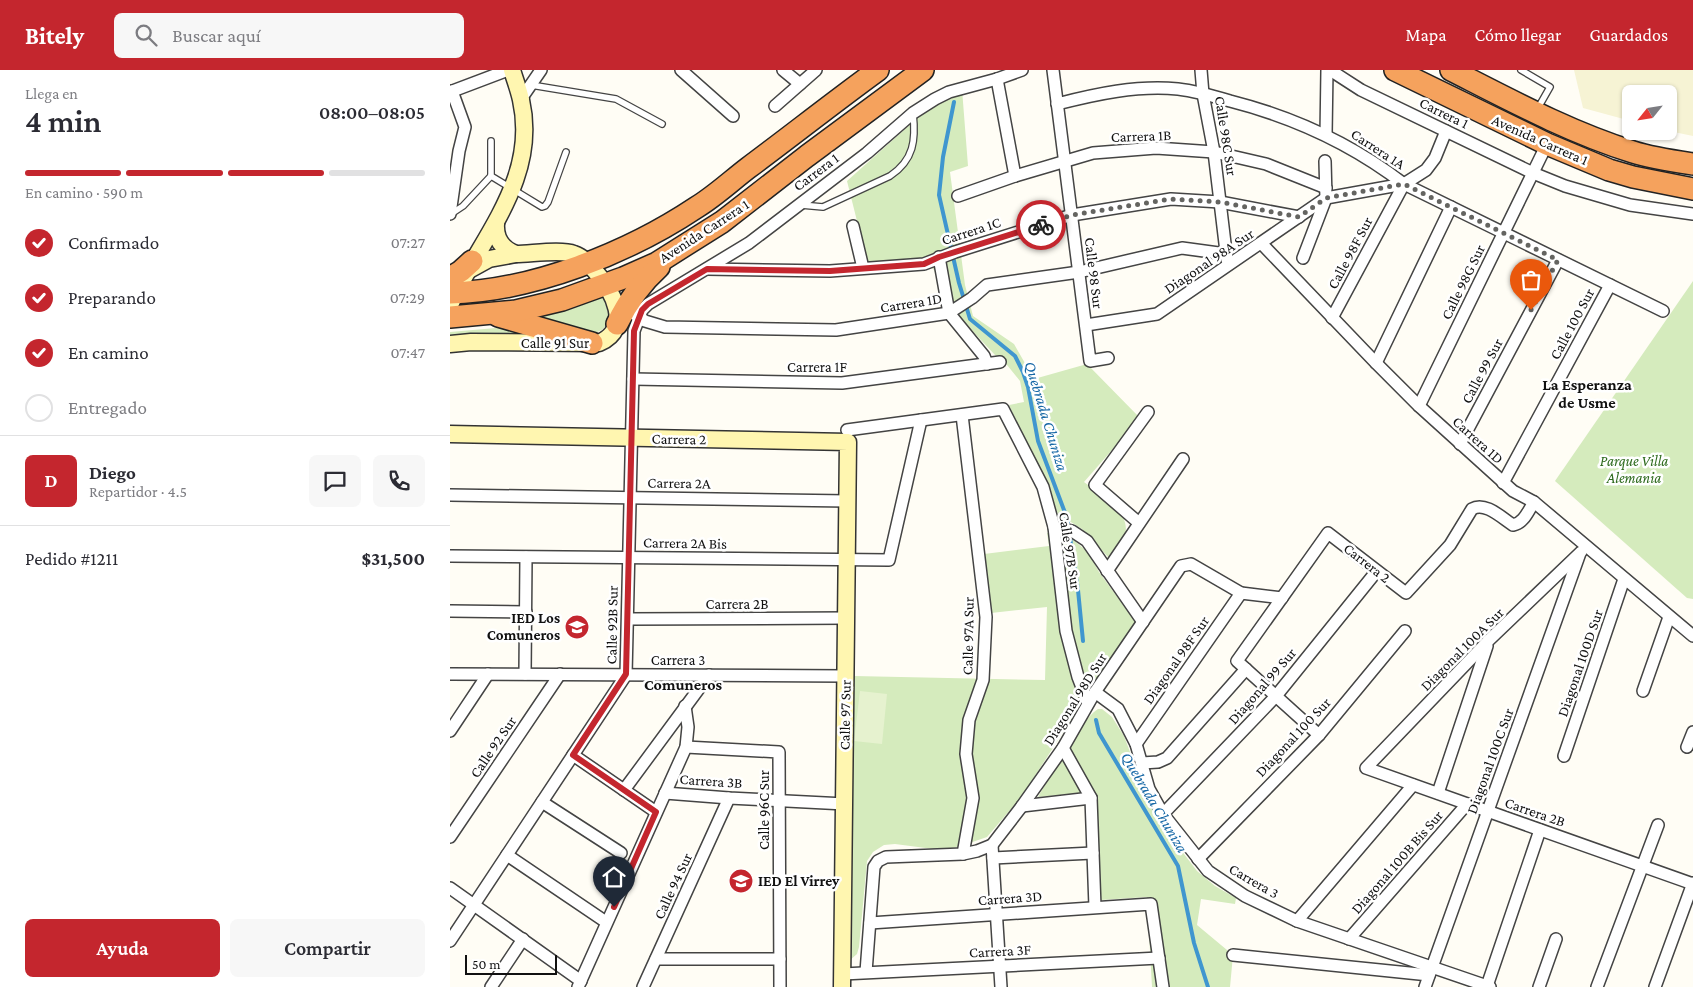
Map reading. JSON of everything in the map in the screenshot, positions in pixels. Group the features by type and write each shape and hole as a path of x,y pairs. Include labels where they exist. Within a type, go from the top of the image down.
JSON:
{"highway":[{"name":"Avenida Carrera 1","path":"457,284 501,288 523,283 588,263 659,230 699,206 878,70"},
{"name":"Avenida Carrera 1","path":"450,317 493,314 562,300 607,284 674,254 722,222 924,70"},
{"name":"Avenida Carrera 1","path":"1395,70 1547,144 1617,172 1667,185 1693,189"},
{"name":"Avenida Carrera 1","path":"1451,70 1564,126 1634,152 1693,164"},
{"path":"627,316 635,291 674,254"},
{"path":"493,314 592,343"}],"street":[{"path":"450,214 454,153 465,127 451,91 508,70"},
{"path":"457,284 496,224 512,190 521,159 523,115 521,100 512,70"},
{"path":"521,100 541,70"},
{"path":"681,70 733,116"},
{"path":"783,70 800,84"},
{"path":"775,106 816,70"},
{"name":"Carrera 1","path":"627,316 642,310 656,298 707,269 748,242 867,153 913,113 935,99 949,92 1022,70"},
{"name":"Calle 98 Sur","path":"1053,70 1090,361 1108,358"},
{"name":"Calle 98C Sur","path":"1201,70 1203,94 1214,152 1228,266"},
{"path":"1326,135 1328,70"},
{"name":"Carrera 1","path":"1328,70 1361,90 1533,173 1564,186 1630,205 1693,214"},
{"path":"997,79 1015,176"},
{"name":"Carrera 1A","path":"1057,104 1098,93 1177,89 1264,110 1326,135 1386,170 1404,184 1663,311"},
{"name":"Calle 98F Sur","path":"1332,318 1404,184 1426,170 1435,158 1446,131"},
{"name":"Calle 98G Sur","path":"1419,406 1547,144"},
{"name":"Carrera 1B","path":"958,196 1015,176 1093,153 1156,148 1214,152 1266,164 1326,193"},
{"path":"1303,258 1326,193 1325,161"},
{"path":"1326,193 1404,184"},
{"name":"Diagonal 98A Sur","path":"1086,325 1157,314 1299,217 1326,193"},
{"name":"Carrera 1C","path":"707,269 830,271 924,264 1072,215 1171,199 1220,202 1299,217"},
{"path":"1376,363 1451,207"},
{"path":"496,224 497,237 500,243 510,252 516,254"},
{"path":"853,226 863,268"},
{"name":"Carrera 1D","path":"1262,243 1376,363 1460,444 1513,492 1534,502 1582,548 1624,579 1693,636"},
{"name":"Carrera 1D","path":"627,316 665,327 836,330 954,310 986,286 1079,272 1182,248 1226,254"},
{"path":"457,284 489,259 516,254 566,252 576,254 588,263 607,284 616,308 627,316"},
{"path":"947,255 954,310 984,356 987,364"},
{"name":"Calle 99 Sur","path":"1460,444 1558,260"},
{"name":"Calle 100 Sur","path":"1503,483 1610,285"},
{"name":"Calle 91 Sur","path":"450,344 471,342 592,343 606,340 627,316"},
{"name":"Calle 92B Sur","path":"450,941 626,674 634,331 627,316"},
{"name":"Carrera 1F","path":"633,379 842,383 1000,362"},
{"name":"Carrera 2","path":"450,434 632,438 848,436 921,420 1003,409"},
{"name":"Calle 97B Sur","path":"1003,409 1063,528 1066,631 1078,677 1088,703"},
{"path":"1139,523 1095,485 1148,412"},
{"name":"Calle 97A Sur","path":"962,415 986,617 983,680 969,720 966,754 972,798 963,854"},
{"name":"Carrera 2A Bis","path":"450,556 889,560 921,420"},
{"name":"Calle 97 Sur","path":"843,980 848,436"},
{"path":"1107,571 1183,459"},
{"name":"Carrera 2A","path":"450,495 848,501"},
{"name":"Carrera 2","path":"1282,598 1328,533 1376,572 1406,593 1450,545 1472,509 1477,506 1483,506 1513,525 1522,521 1534,502"},
{"path":"1063,528 1087,541 1143,622"},
{"name":"Diagonal 100A Sur","path":"1366,768 1488,641 1582,548"},
{"name":"Diagonal 100C Sur","path":"1425,987 1582,548"},
{"path":"525,674 526,557"},
{"name":"Diagonal 98D Sur","path":"992,845 1063,748 1095,692 1181,566 1191,564 1241,593"},
{"name":"Diagonal 99 Sur","path":"1163,814 1276,696 1376,572"},
{"name":"Diagonal 100D Sur","path":"1564,756 1624,579"},
{"path":"1142,763 1158,762 1167,758 1242,665 1282,598 1241,593"},
{"name":"Diagonal 98F Sur","path":"1136,744 1241,593"},
{"path":"450,612 526,612"},
{"path":"1643,691 1669,617"},
{"name":"Carrera 2B","path":"628,619 846,618"},
{"name":"Diagonal 100 Sur","path":"1198,859 1319,735 1405,630"},
{"path":"1438,793 1488,641"},
{"path":"1242,665 1319,735"},
{"name":"Carrera 3","path":"450,674 846,676"},
{"path":"450,731 488,674"},
{"name":"Calle 92 Sur","path":"450,837 560,674"},
{"path":"624,790 709,675"},
{"name":"Carrera 3","path":"1095,692 1118,710 1136,744 1149,789 1163,814 1208,871 1246,896 1296,921 1349,939 1430,971 1489,986"},
{"path":"450,888 523,939 579,984 686,747 688,728 685,706"},
{"path":"1687,747 1693,732"},
{"name":"Calle 96C Sur","path":"686,747 779,752 780,987"},
{"path":"1063,748 1091,798 1095,907"},
{"path":"573,755 656,812"},
{"name":"Carrera 2B","path":"1366,768 1693,884"},
{"path":"1296,921 1413,785"},
{"name":"Carrera 3B","path":"665,793 844,804"},
{"name":"Calle 94 Sur","path":"643,987 729,798"},
{"path":"1022,806 1091,798"},
{"path":"542,802 621,853"},
{"name":"Diagonal 100B Bis Sur","path":"1349,939 1467,804"},
{"path":"1597,987 1658,825"},
{"path":"1489,986 1540,830"},
{"path":"866,972 874,867 878,861 886,857 963,854 992,845 1001,987"},
{"path":"993,858 1093,853"},
{"path":"507,855 606,922"},
{"path":"1655,987 1693,884"},
{"name":"Carrera 3D","path":"870,923 1151,904 1159,958"},
{"path":"491,987 523,939"},
{"path":"1539,987 1556,939"},
{"path":"1233,955 1430,971"},
{"path":"656,959 780,958"},
{"path":"1159,958 1163,987"},
{"name":"Carrera 3F","path":"843,980 866,972 1159,958"}],"lane":[{"path":"1521,70 1550,87 1536,113"},
{"path":"531,85 616,99 662,124"},
{"path":"798,205 823,207 900,170 908,161 915,132 913,113"},
{"path":"450,214 464,206 491,176 491,141"},
{"path":"491,176 512,190 545,206 566,152"}],"shaded area":[{"path":"1574,70 1693,70 1693,136 1678,133 1678,85 1622,85 1622,119 1583,108"}],"green space":[{"path":"962,89 968,166 950,172 965,285 973,316 1014,344 1034,379 1087,364 1140,418 1084,482 1107,499 1120,513 1124,521 1126,529 1124,539 1108,557 1082,529 1058,514 1009,405 1024,402 1020,381 1007,365 995,355 949,306 934,270 925,262 868,265 847,181 933,104"},
{"name":"Parque Villa Alemania","path":"1693,281 1693,599 1687,598 1555,481"},
{"path":"603,297 608,312 608,320 604,328 596,332 575,331 534,318 572,309"},
{"path":"517,326 563,340 450,341 450,332"},
{"path":"1047,533 1066,534 1088,552 1099,572 1137,624 1098,678 1022,796 987,837 958,847 941,850 895,844 884,845 873,852 867,861 859,947 857,954 849,961 854,676 1045,680 1047,607 991,613 984,554 1049,546"},
{"path":"860,691 887,694 882,744 854,741"},
{"path":"1098,709 1102,709 1112,717 1124,736 1147,797 1184,854 1197,871 1215,886 1236,898 1235,904 1201,899 1197,925 1233,955 1230,987 1152,987 1147,897 1101,900 1093,792 1038,797 1083,724"}],"waterway":[{"name":"Quebrada Chuniza","path":"954,102 943,157 939,195 959,283 970,319 1015,356 1023,372 1028,387 1038,441 1067,518 1078,590 1083,641"},
{"name":"Quebrada Chuniza","path":"1096,720 1099,733 1178,866 1194,943 1208,987"}],"way so far":[{"path":"1041,225 1072,215 1171,199 1220,202 1299,217 1326,198 1404,184 1558,260 1531,310"}],"place":[{"name":"IED Los Comuneros","path":"577,627"},
{"name":"IED El Virrey","path":"741,881"}],"district":[{"name":"La Esperanza de Usme","path":"1587,393"},
{"name":"Comuneros","path":"683,684"}],"route":[{"path":"614,907 656,812 573,755 626,674 634,331 642,310 656,298 707,269 830,271 924,264 939,257 1041,225"}]}
